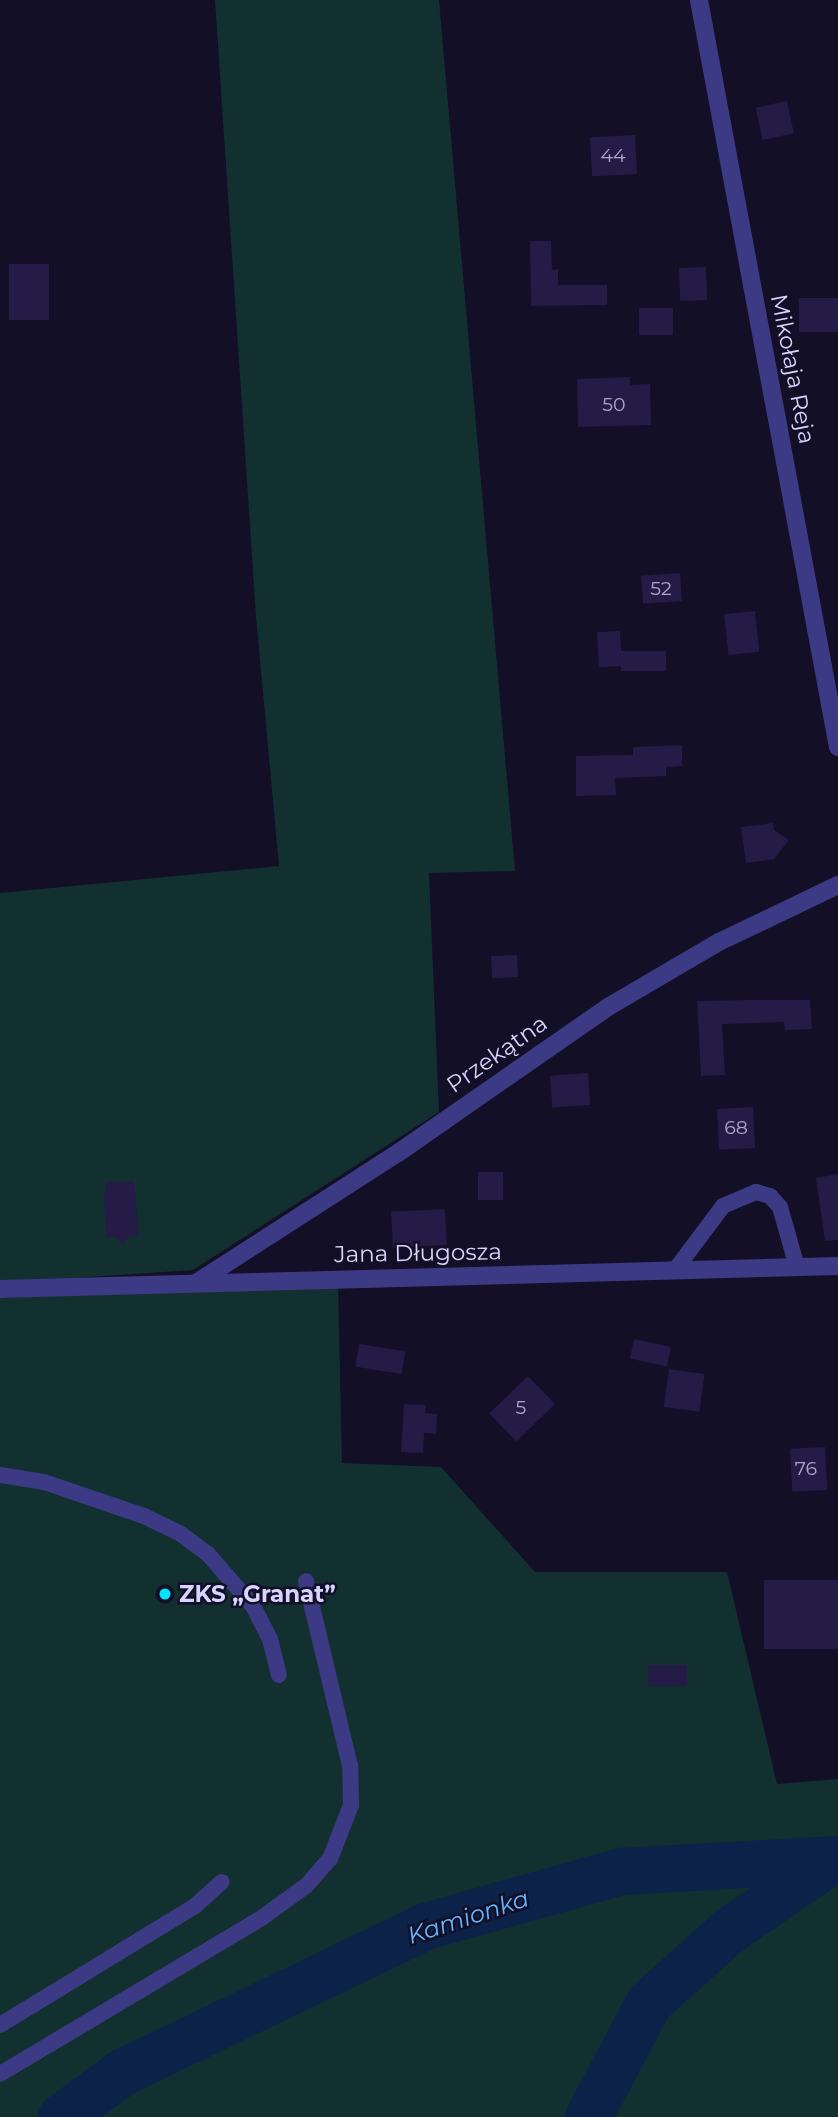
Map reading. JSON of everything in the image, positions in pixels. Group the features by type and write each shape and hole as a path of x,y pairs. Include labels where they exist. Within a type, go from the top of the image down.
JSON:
{"street":[{"name":"Mikołaja Reja","path":"699,0 838,747"},
{"name":"Przekątna","path":"196,1283 398,1153 608,1007 719,942 838,885"},
{"name":"Jana Długosza","path":"0,1289 838,1266"}],"lane":[{"path":"675,1270 723,1206 756,1192 770,1196 780,1207 797,1267"},
{"path":"0,1475 44,1482 144,1516 181,1534 208,1554 253,1606 270,1639 279,1675"},
{"path":"0,2074 263,1917 307,1885 330,1860 351,1805 350,1766 306,1581"},
{"path":"0,2025 195,1906 222,1882"}],"green space":[{"path":"215,0 439,0 515,871 429,873 439,1112 193,1270 0,1283 0,893 279,866 256,616"},
{"path":"338,1283 342,1463 441,1467 535,1572 727,1572 777,1784 838,1779 838,2117 0,2117 0,1298"}],"building":[{"path":"787,101 794,133 763,140 756,108"},
{"path":"635,135 637,174 592,176 590,137"},
{"path":"530,241 551,241 552,270 558,269 558,285 607,285 607,305 531,306"},
{"path":"9,264 49,264 49,320 9,320"},
{"path":"706,267 707,300 680,301 679,268"},
{"path":"799,298 838,298 838,332 799,332"},
{"path":"639,308 673,308 673,335 639,335"},
{"path":"630,377 630,385 650,384 651,425 578,427 577,379"},
{"path":"680,573 682,601 643,604 641,576"},
{"path":"755,611 759,652 728,655 724,614"},
{"path":"620,631 622,666 599,667 597,632"},
{"path":"621,651 666,651 666,671 621,671"},
{"path":"682,745 682,766 666,767 666,776 615,778 616,795 576,796 576,756 633,755 633,747"},
{"path":"773,823 774,830 789,840 774,859 746,863 741,827"},
{"path":"517,955 518,977 492,978 491,956"},
{"path":"810,1000 812,1029 785,1030 784,1022 722,1024 725,1075 701,1076 697,1001"},
{"path":"588,1073 590,1105 552,1108 550,1076"},
{"path":"753,1107 755,1148 719,1150 717,1109"},
{"path":"478,1172 503,1172 503,1200 478,1200"},
{"path":"838,1174 838,1240 825,1241 816,1178"},
{"path":"134,1181 139,1236 129,1236 123,1244 116,1237 106,1237 104,1196 107,1182"},
{"path":"445,1209 447,1245 393,1248 391,1212"},
{"path":"634,1339 671,1347 667,1366 630,1359"},
{"path":"359,1344 405,1351 402,1374 355,1367"},
{"path":"669,1369 705,1374 699,1412 664,1407"},
{"path":"528,1376 555,1404 516,1442 489,1414"},
{"path":"404,1404 426,1405 425,1413 437,1414 436,1434 424,1433 423,1453 401,1452"},
{"path":"825,1447 827,1490 792,1492 790,1449"},
{"path":"764,1580 838,1580 838,1649 764,1649"},
{"path":"648,1665 687,1665 687,1686 648,1686"}],"waterway":[{"name":"Kamionka","path":"61,2117 122,2072 425,1926 621,1871 833,1859"},
{"name":"Kamionka","path":"588,2117 649,2002 728,1931 833,1859"}],"place":[{"name":"ZKS „Granat”","path":"165,1594"}]}
